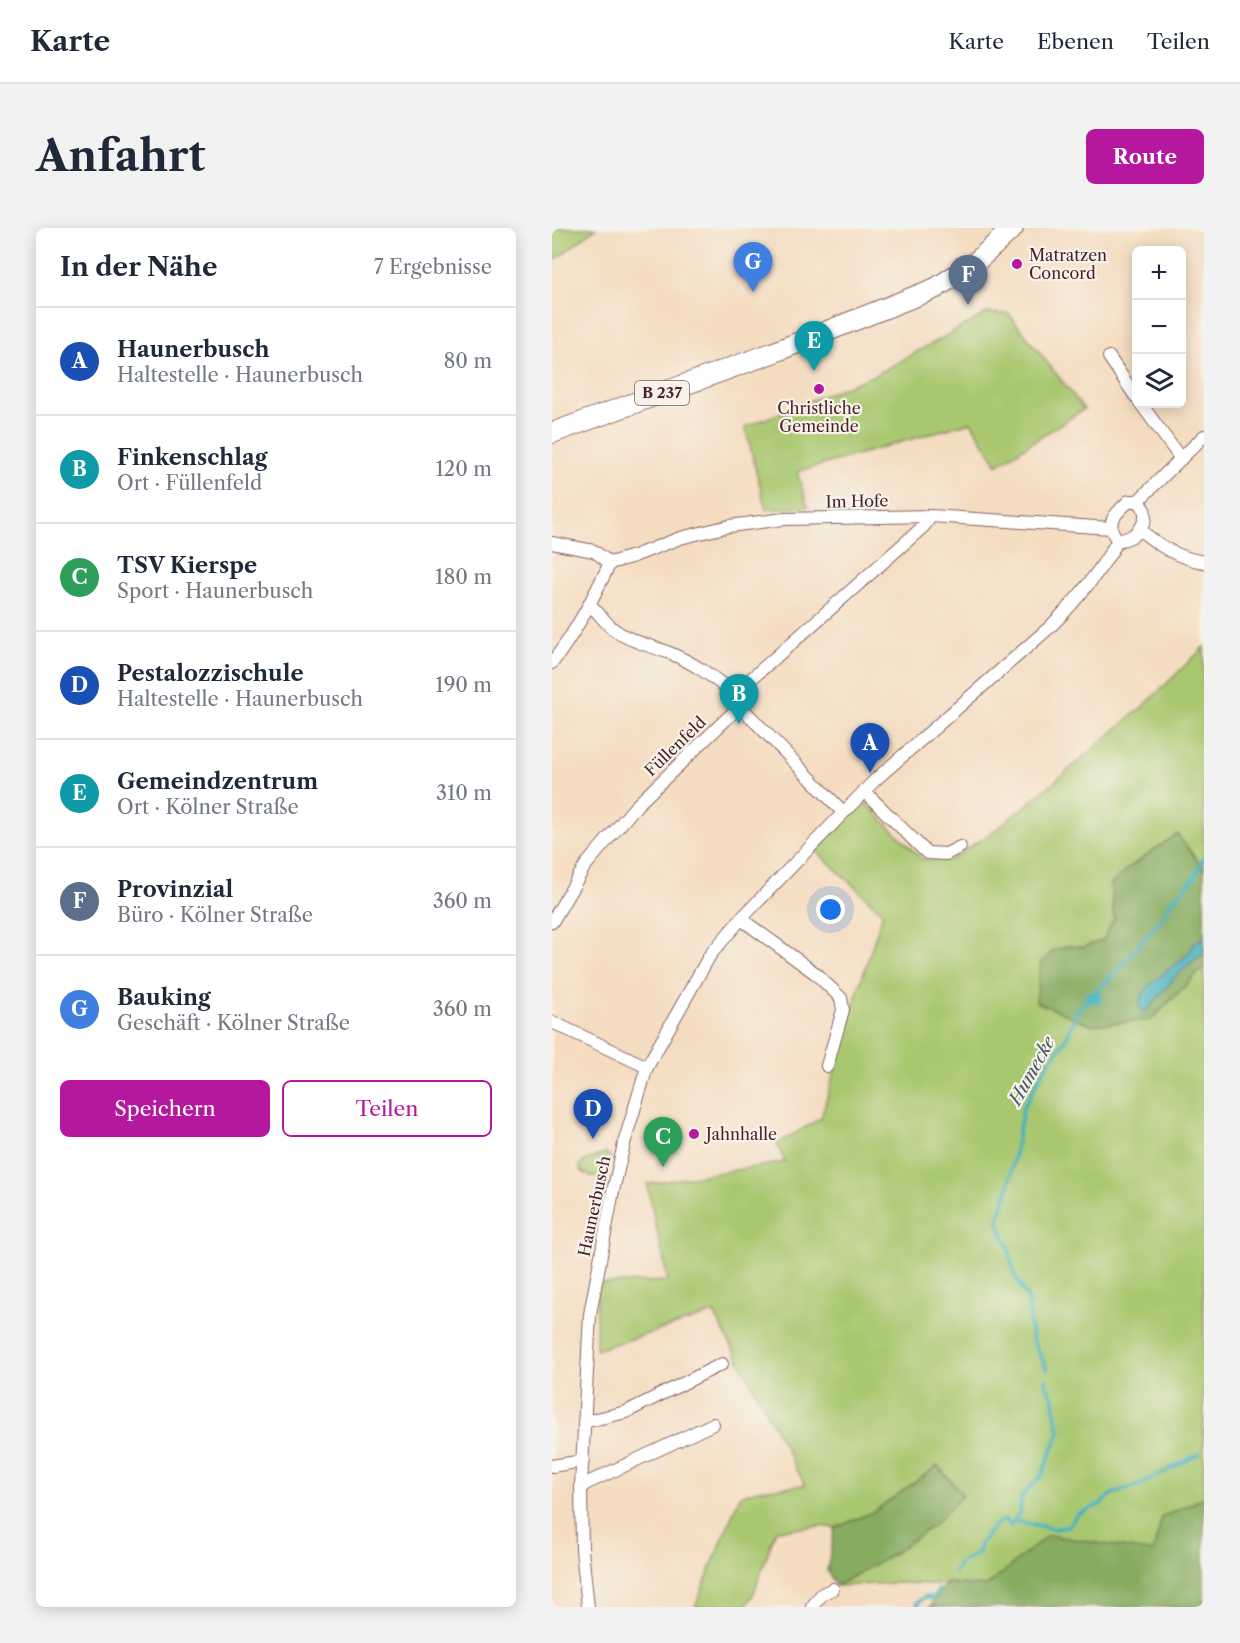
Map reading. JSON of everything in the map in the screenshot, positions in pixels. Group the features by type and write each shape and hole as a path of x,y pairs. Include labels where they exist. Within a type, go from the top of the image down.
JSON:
{"main road":[{"name":"B 237","path":"552,433 772,353 936,288 976,261 1013,228"}],"street":[{"path":"1109,357 1132,390"},
{"path":"1144,408 1181,459"},
{"path":"1138,501 1204,436"},
{"path":"1129,501 1138,501 1144,506 1146,514 1144,523 1125,540 1118,540 1112,534 1112,519 1129,501"},
{"path":"733,695 924,526 931,516"},
{"name":"Im Hofe","path":"610,563 680,538 740,525 784,519 931,516 1111,528"},
{"path":"1139,529 1173,554 1204,562"},
{"name":"Haunerbusch","path":"588,1607 582,1550 581,1486 590,1314 599,1256 625,1140 647,1067 710,955 741,919 864,790 1050,627 1073,603 1109,556 1118,540"},
{"path":"552,543 594,551 610,563 590,605 568,643 552,663"},
{"path":"590,605 612,628 636,641 668,652 692,664 725,687 740,706 843,812"},
{"name":"Füllenfeld","path":"552,922 585,866 628,814 740,706"},
{"path":"864,790 927,853 946,854 960,847"},
{"path":"741,919 815,973 841,998 843,1010 827,1066"},
{"path":"554,1026 647,1067"},
{"path":"584,1422 626,1412 722,1364"},
{"path":"581,1486 713,1424"},
{"path":"552,1466 583,1461"},
{"path":"812,1607 822,1594 832,1589"}],"green space":[{"path":"552,228 596,228 552,262"},
{"path":"987,313 1009,314 1084,409 997,465 971,422 797,472 808,507 766,510 745,427 877,374"},
{"path":"1204,647 1204,869 1177,834 1127,869 1111,884 1114,919 1103,940 1084,947 1068,946 1151,1020 1204,967 1204,1498 1162,1517 1153,1552 1048,1535 987,1586 898,1583 836,1586 894,1553 935,1524 962,1495 937,1466 873,1512 835,1528 821,1526 776,1530 753,1595 745,1607 695,1607 740,1496 757,1490 805,1485 714,1313 596,1350 597,1284 668,1281 647,1184 785,1162 777,1144 821,1118 883,913 815,850 863,800 923,860 950,860 997,829 1046,789 1148,702"},
{"path":"1177,834 1204,869 1204,967 1151,1020 1092,1025 1036,1002 1041,962 1053,951 1068,946 1084,947 1103,940 1114,919 1111,884 1127,869"},
{"path":"607,1153 611,1158 607,1173 592,1176 580,1169 580,1165 588,1159"},
{"path":"938,1466 963,1495 935,1524 894,1553 836,1586 827,1570 835,1528 873,1512"},
{"path":"1204,1498 1204,1607 930,1607 946,1583 987,1586 1048,1535 1153,1552 1162,1517"}],"water":[{"path":"1204,938 1204,954 1180,973 1146,1012 1140,1009 1140,1000 1151,984 1184,957 1191,950 1194,942"}],"waterway":[{"name":"Humecke","path":"1047,1369 1033,1340 1029,1302 1014,1274 1008,1246 998,1222 1009,1185 1023,1108 1045,1068 1065,1041 1078,1010 1119,969 1161,919 1170,904 1194,878 1204,858"},
{"name":"Humecke","path":"1090,997 1097,998"},
{"name":"Humecke","path":"954,1572 960,1563 979,1552 979,1545 995,1525 1005,1520 1011,1526 1020,1512 1021,1497 1042,1475 1060,1431 1054,1400 1045,1383 1046,1379"},
{"path":"1015,1521 1056,1529 1068,1526 1078,1514 1099,1505 1114,1493 1137,1486 1199,1454"},
{"name":"Humecke","path":"919,1607 917,1603 926,1596 932,1599 939,1590"}],"place":[{"name":"Matratzen Concord","path":"1017,264"},
{"name":"Bauking","path":"753,292"},
{"name":"Provinzial","path":"968,305"},
{"name":"Gemeindzentrum","path":"814,371"},
{"name":"Christliche Gemeinde","path":"819,389"},
{"name":"Finkenschlag","path":"739,724"},
{"name":"Haunerbusch","path":"870,773"},
{"name":"Jahnhalle","path":"694,1134"},
{"name":"Pestalozzischule","path":"593,1139"},
{"name":"TSV Kierspe","path":"663,1167"}]}
